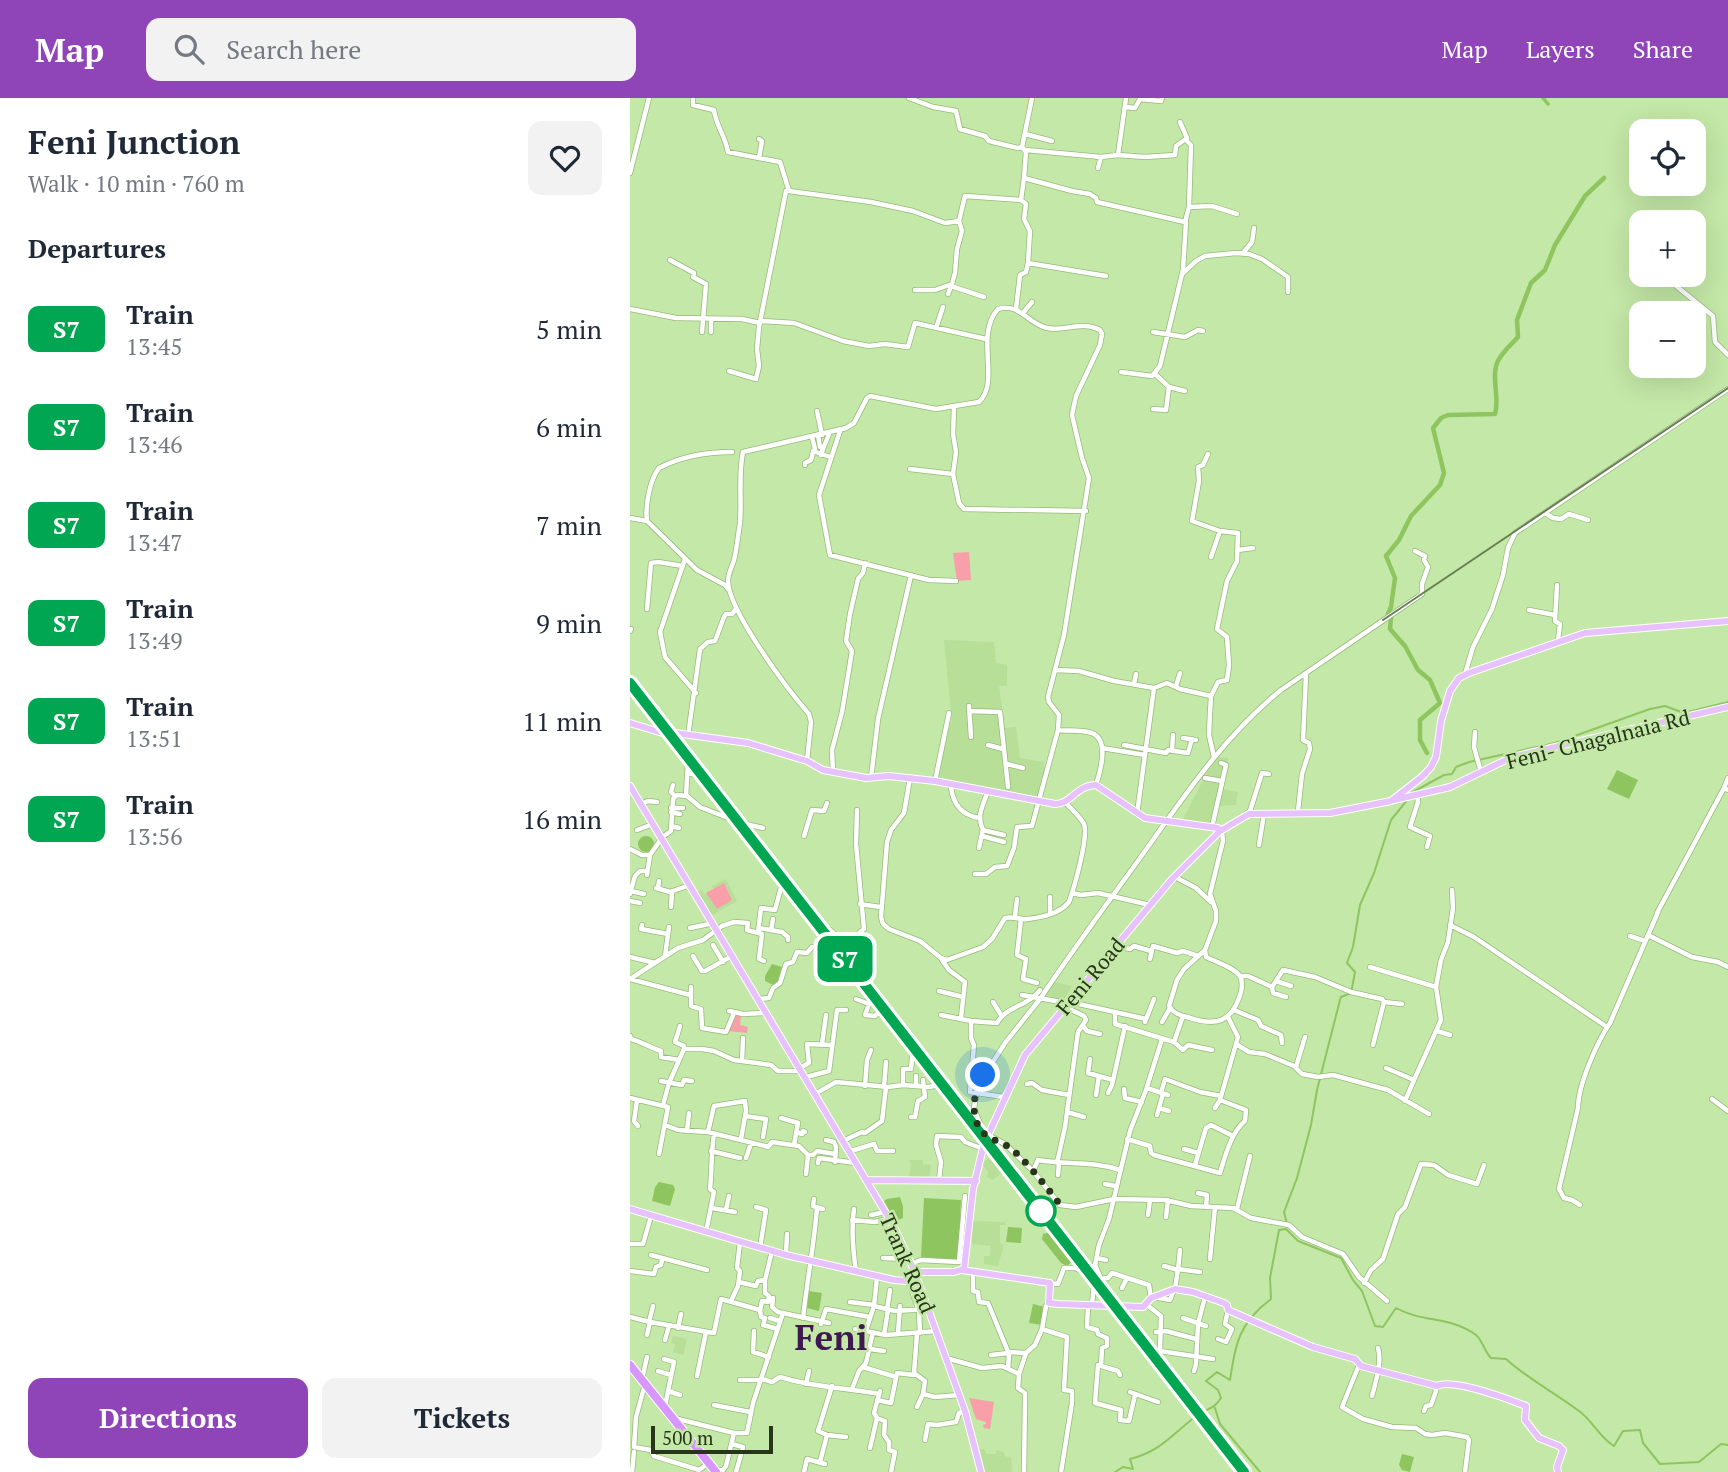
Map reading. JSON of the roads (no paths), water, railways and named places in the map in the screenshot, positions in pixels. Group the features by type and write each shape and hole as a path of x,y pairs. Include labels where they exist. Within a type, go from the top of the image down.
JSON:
{"highway":[{"path":"630,1367 711,1470"},
{"path":"663,1408 711,1470"}],"main road":[{"path":"975,1181 986,1143 1024,1059 1175,877 1219,830 1245,816 1265,813 1330,813 1391,801 1431,767 1436,757 1441,721 1450,691 1465,674 1585,633 1728,621"},
{"name":"Feni- Chagalnaia Rd","path":"1391,801 1450,787 1512,757 1728,707"},
{"path":"630,723 669,735 675,733 738,740 807,761 820,770 871,778 889,776 935,781 1055,804 1065,802 1081,788 1096,785 1145,818 1219,830"},
{"name":"Trank Road","path":"630,786 847,1146 914,1267 975,1437 982,1472"},
{"name":"Feni Road","path":"989,1136 1004,1097 1025,1055 1150,905 1219,830 1246,815 1298,811 1331,812 1391,801"},
{"path":"959,1271 966,1264 975,1181 983,1146 989,1136"},
{"name":"Trank Road","path":"847,1146 894,1224 914,1267 965,1411 982,1472"},
{"path":"867,1180 975,1181"},
{"path":"630,1208 786,1254"},
{"path":"630,1208 772,1251 894,1279 918,1281"},
{"path":"914,1267 995,1277 1005,1275 1050,1283 1049,1303 1135,1308 1147,1306 1152,1298 1174,1289 1224,1303 1228,1310 1313,1347 1355,1359 1359,1364 1378,1371 1435,1385 1447,1383 1507,1397 1526,1406 1525,1420 1539,1438 1563,1450 1558,1472"},
{"path":"856,1271 877,1277 918,1281"}],"street":[{"path":"630,173 649,98"},
{"path":"694,98 693,108 713,110 715,121 726,136 728,152 780,162 786,190 760,322 757,349 759,366 755,379 729,371"},
{"path":"909,98 933,107 956,111 962,131 985,136 989,141 1011,147 1101,157 1153,157 1175,155 1176,146 1186,140"},
{"path":"1021,200 1024,177 1023,148 1031,98"},
{"path":"1118,155 1126,98"},
{"path":"1126,107 1135,108 1139,100 1161,98"},
{"path":"1121,372 1152,376 1160,366 1185,256 1191,145 1186,140 1180,122"},
{"path":"1025,134 1052,141"},
{"path":"759,139 762,141 759,158"},
{"path":"1098,168 1101,157"},
{"path":"1024,177 1090,194 1097,202 1186,221"},
{"path":"786,190 871,202 922,214 945,223 959,221"},
{"path":"948,294 956,273 957,249 962,231 959,221 966,196 1021,200 1026,204 1024,219 1030,231 1028,262 1026,272 1020,275 1016,309"},
{"path":"1189,207 1212,206 1237,214"},
{"path":"1243,254 1252,242 1254,228"},
{"path":"1181,274 1205,256 1243,254 1262,259 1288,277 1288,292"},
{"path":"670,260 691,271 694,273 693,277 706,284 702,332"},
{"path":"1028,262 1106,276"},
{"path":"915,290 930,291 951,286 984,297"},
{"path":"1677,287 1713,316 1714,341 1728,355"},
{"path":"1023,313 1032,302"},
{"path":"936,328 943,307"},
{"path":"807,761 811,722 809,714 751,635 736,609 729,589 728,575 734,560 740,522 743,452 841,430 854,423 870,396 929,409 979,402 988,388 986,339 995,312 1003,307 1016,309 1044,328 1084,325 1097,328 1102,334 1098,353 1076,396 1072,415 1089,478 1086,511 1064,635 1048,700 1058,712 1058,730 1041,801 1032,826 1017,827 1014,848 1007,865 995,867 986,874 975,874"},
{"path":"630,309 676,318 794,323 843,341 869,346 885,344 908,347 914,324 986,339"},
{"path":"711,319 711,332"},
{"path":"1153,332 1185,337 1198,330 1203,331"},
{"path":"1155,374 1169,387 1185,391"},
{"path":"1153,409 1166,410 1169,387"},
{"path":"1465,674 1473,647 1492,609 1514,535 1728,389"},
{"path":"954,407 953,434 956,452 953,474 959,503 966,510 1015,508 1086,511"},
{"path":"817,411 821,449 830,457"},
{"path":"841,430 820,489 819,501 830,554 936,581 956,580"},
{"path":"813,452 821,449 829,433"},
{"path":"805,465 810,461 818,436"},
{"path":"826,443 834,446"},
{"path":"648,521 647,508 652,482 659,468 705,453 732,452"},
{"path":"1208,454 1203,465 1198,467 1199,480 1192,521 1220,531 1238,533 1237,561 1227,581 1217,629 1227,637 1229,665 1228,679 1218,682 1212,696 1209,735 1214,757"},
{"path":"910,469 953,474"},
{"path":"1545,513 1562,519 1569,514 1588,520"},
{"path":"630,518 648,521 700,572 725,584 729,589"},
{"path":"1211,557 1220,531"},
{"path":"1237,550 1253,548"},
{"path":"1387,1301 1364,1283 1343,1254 1302,1237 1289,1225 1258,1220 1237,1209 1168,1200 1114,1199 1076,1208 1063,1206 1005,1144 981,1129 976,1116 975,1093 980,1080 1004,1044 1214,757 1259,708 1288,685 1422,594 1422,584 1428,567 1424,560 1426,556 1415,551"},
{"path":"685,558 660,632 665,657 694,692"},
{"path":"647,609 649,569 652,562 683,566"},
{"path":"833,771 832,750 842,712 852,651 846,642 858,577 863,573 866,563"},
{"path":"871,778 878,719 911,575"},
{"path":"1557,585 1555,621 1560,624 1558,641"},
{"path":"688,736 700,649 708,642 715,642 724,617 736,609"},
{"path":"1529,610 1555,615"},
{"path":"1055,670 1079,671 1117,682 1154,688 1165,683 1180,690 1212,696"},
{"path":"1176,686 1180,673"},
{"path":"1134,684 1136,674"},
{"path":"1298,811 1302,770 1310,750 1309,743 1303,740 1306,674"},
{"path":"1137,814 1154,688"},
{"path":"971,737 969,709 999,711 1009,787"},
{"path":"935,781 949,713"},
{"path":"1058,730 1093,733 1100,740 1101,764 1096,785"},
{"path":"1475,732 1474,747 1481,772"},
{"path":"669,735 688,761 685,796"},
{"path":"1172,750 1174,735"},
{"path":"1102,748 1189,753 1194,740 1183,738"},
{"path":"988,745 1003,749"},
{"path":"1124,745 1145,752"},
{"path":"1163,1022 1170,1008 1177,979 1205,950 1216,921 1216,911 1210,894 1223,841 1219,830 1222,781 1226,765 1221,763"},
{"path":"1007,764 1023,768"},
{"path":"1246,815 1250,811 1262,773 1269,774"},
{"path":"688,774 697,777"},
{"path":"910,778 904,813 891,830 887,842 881,917 885,926 920,941 964,981 961,1018"},
{"path":"1205,778 1222,781"},
{"path":"1580,1205 1564,1198 1559,1189 1573,1132 1578,1096 1602,1035 1657,914 1726,789 1728,778"},
{"path":"630,867 647,873 650,855 662,838 670,833 673,785"},
{"path":"951,787 953,800 964,814 979,818"},
{"path":"979,848 983,829 979,818 988,790"},
{"path":"1418,794 1410,827 1430,836 1427,847"},
{"path":"671,803 685,796"},
{"path":"685,796 700,807 741,823 763,828"},
{"path":"641,804 657,802"},
{"path":"942,959 950,960 983,947 992,939 1003,920 1014,916 1021,919 1050,915 1066,906 1082,856 1086,830 1080,818 1065,802"},
{"path":"671,803 681,811"},
{"path":"804,836 812,810 824,811 827,803"},
{"path":"758,999 769,998 773,988 780,983 785,965 793,962 797,952 807,954 816,946 819,936 829,930 841,941 859,941 860,932 864,929 856,844 857,810"},
{"path":"1259,845 1265,813"},
{"path":"637,830 653,824"},
{"path":"671,826 679,828"},
{"path":"983,829 1004,835"},
{"path":"982,836 1004,842"},
{"path":"630,849 642,855 650,855"},
{"path":"639,871 630,894 645,894"},
{"path":"1175,877 1196,888 1212,903"},
{"path":"758,930 761,908 775,909 783,880"},
{"path":"659,881 657,888 672,892 690,886"},
{"path":"1405,1101 1441,1020 1436,987 1453,908 1452,890"},
{"path":"671,907 672,892"},
{"path":"1072,893 1098,893 1150,905"},
{"path":"1050,897 1050,915"},
{"path":"1014,916 1017,898"},
{"path":"630,901 640,903"},
{"path":"860,904 880,907"},
{"path":"690,928 709,924 710,918"},
{"path":"771,930 773,919"},
{"path":"1021,919 1017,955 1026,959 1023,979 1037,984"},
{"path":"630,979 678,948 703,940 716,930 734,922 747,923 747,930 783,933 788,940"},
{"path":"642,925 641,929 668,933"},
{"path":"1450,925 1475,937 1607,1027"},
{"path":"665,957 668,927"},
{"path":"758,930 762,934 759,959 764,961"},
{"path":"1630,936 1647,938 1692,957 1718,962 1728,967"},
{"path":"806,944 813,947"},
{"path":"713,945 723,962"},
{"path":"1117,946 1130,949 1134,946 1151,951"},
{"path":"1150,959 1153,946 1198,956"},
{"path":"1205,950 1206,957 1240,976 1248,976 1272,987"},
{"path":"693,956 700,972 708,971 732,956"},
{"path":"630,957 656,963"},
{"path":"1370,967 1436,987"},
{"path":"1286,997 1273,993 1272,987 1283,970 1315,977 1384,1002 1402,1004"},
{"path":"1170,1008 1183,1016 1207,1023 1228,1017 1234,1010 1242,986 1240,976"},
{"path":"630,979 690,995"},
{"path":"1276,981 1290,986"},
{"path":"691,987 691,1006 702,1010 702,1028 726,1032 731,1012 767,1013"},
{"path":"941,1015 997,1023 1000,1015 1037,998 1040,990"},
{"path":"939,991 963,997"},
{"path":"1022,995 1145,1021 1154,999"},
{"path":"856,999 869,1004 865,1015 886,1013"},
{"path":"993,1002 1000,1015"},
{"path":"1373,1045 1384,1002"},
{"path":"1058,1175 1078,1032 1086,1020 1068,1004"},
{"path":"684,1049 702,1049 726,1058 771,1065 778,1070 829,1072 837,1009 846,1010"},
{"path":"1234,1010 1258,1020 1261,1026 1281,1035 1282,1043"},
{"path":"1115,1013 1114,1023 1174,1042 1183,1050 1188,1045 1212,1050"},
{"path":"822,1044 826,1015"},
{"path":"1174,1042 1183,1016"},
{"path":"1215,1108 1221,1098 1238,1034 1228,1017"},
{"path":"971,1021 971,1040 975,1045 970,1090 1004,1097"},
{"path":"680,1026 675,1042 684,1046 684,1049"},
{"path":"1083,1026 1087,1031 1100,1034"},
{"path":"1108,1093 1125,1026"},
{"path":"1437,1031 1450,1035"},
{"path":"630,1035 631,1039 644,1046 661,1051 661,1057 679,1060"},
{"path":"1296,1067 1306,1037"},
{"path":"742,1061 743,1038"},
{"path":"1101,1279 1095,1265 1114,1199 1115,1186 1127,1139 1162,1039"},
{"path":"802,1071 808,1063 807,1044 831,1045"},
{"path":"1236,1044 1249,1052 1265,1054 1296,1067 1301,1074 1318,1077 1333,1075 1379,1087 1429,1115"},
{"path":"663,1105 669,1083 684,1049"},
{"path":"903,1085 903,1069 911,1069 913,1049"},
{"path":"865,1086 867,1060 871,1050"},
{"path":"1090,1059 1087,1072 1113,1080"},
{"path":"847,1146 882,1121 886,1062"},
{"path":"1386,1068 1414,1080"},
{"path":"916,1076 916,1088"},
{"path":"1096,1095 1099,1076"},
{"path":"661,1081 682,1085 684,1079 692,1081"},
{"path":"1127,1139 1150,1146 1154,1155 1220,1173 1238,1125 1245,1121 1246,1110 1221,1098 1165,1079 1164,1094 1157,1115"},
{"path":"911,1117 915,1117 918,1101 925,1097 923,1080"},
{"path":"815,1093 836,1082 916,1088 942,1085"},
{"path":"1027,1084 1032,1083 1042,1090 1069,1095"},
{"path":"1147,1088 1164,1094"},
{"path":"1124,1089 1125,1098 1142,1102"},
{"path":"630,1098 668,1107 659,1154"},
{"path":"1712,1099 1728,1111"},
{"path":"638,1100 634,1121 638,1126"},
{"path":"706,1232 714,1192 710,1189 711,1133 708,1123 715,1106 745,1101 741,1139"},
{"path":"1159,1108 1169,1111"},
{"path":"1067,1112 1084,1117"},
{"path":"687,1131 689,1113"},
{"path":"745,1116 766,1119 763,1137"},
{"path":"780,1118 798,1123 794,1145"},
{"path":"665,1125 741,1139 768,1147 772,1142 803,1148 808,1155 806,1174"},
{"path":"1195,1165 1206,1128 1212,1125 1233,1136"},
{"path":"796,1132 805,1132"},
{"path":"939,1180 941,1162 936,1145 937,1136 961,1137 965,1142 983,1146"},
{"path":"826,1140 834,1142 835,1162"},
{"path":"711,1151 744,1156 751,1143"},
{"path":"836,1147 874,1144 877,1151 893,1150"},
{"path":"1184,1149 1198,1153"},
{"path":"808,1155 813,1155 816,1151 835,1154"},
{"path":"1237,1209 1250,1156"},
{"path":"818,1163 819,1158 856,1163"},
{"path":"1033,1171 1037,1160 1078,1165 1093,1163 1120,1170"},
{"path":"1364,1283 1371,1270 1382,1259 1398,1214 1405,1207 1421,1164 1434,1165 1448,1175 1477,1184 1484,1165"},
{"path":"1105,1184 1115,1186"},
{"path":"1198,1193 1206,1195 1206,1207"},
{"path":"726,1210 729,1196"},
{"path":"883,1258 914,1267 921,1260 959,1262 965,1196"},
{"path":"803,1318 803,1301 820,1209 813,1206 814,1199"},
{"path":"1148,1215 1150,1200"},
{"path":"1166,1217 1168,1200"},
{"path":"756,1207 766,1210 760,1247"},
{"path":"712,1208 735,1212"},
{"path":"1210,1259 1215,1208"},
{"path":"854,1209 853,1257 856,1271"},
{"path":"872,1215 887,1215"},
{"path":"852,1220 875,1222 887,1215"},
{"path":"630,1244 643,1244 651,1216"},
{"path":"786,1254 787,1234"},
{"path":"730,1301 739,1282 740,1271 737,1268 740,1242"},
{"path":"772,1251 765,1280 768,1302 762,1301 760,1311 765,1318 763,1325 778,1329"},
{"path":"1174,1289 1180,1251"},
{"path":"651,1255 708,1270"},
{"path":"1097,1258 1106,1260"},
{"path":"630,1271 654,1274 662,1260"},
{"path":"1164,1266 1200,1272"},
{"path":"1050,1283 1058,1284 1064,1268 1079,1270"},
{"path":"973,1273 973,1291 978,1292 979,1302 988,1303 1009,1353 1008,1368"},
{"path":"1101,1366 1102,1348 1107,1346 1107,1338 1087,1326 1094,1283 1108,1278 1112,1273 1149,1285 1152,1298"},
{"path":"866,1330 874,1306 877,1277"},
{"path":"1122,1288 1126,1278"},
{"path":"739,1282 756,1286 758,1281 765,1280"},
{"path":"884,1335 890,1290"},
{"path":"912,1292 918,1310 915,1375"},
{"path":"1194,1371 1196,1339 1205,1297"},
{"path":"773,1298 772,1307 783,1313 829,1323"},
{"path":"630,1317 678,1328 714,1332 720,1299 760,1311"},
{"path":"850,1302 888,1310 928,1309"},
{"path":"1024,1472 1026,1398 1025,1393 1017,1388 1019,1374 1026,1353 1035,1345 1042,1329 1046,1306 1049,1303"},
{"path":"647,1335 653,1306"},
{"path":"1147,1306 1161,1317 1158,1332 1160,1351 1213,1359"},
{"path":"822,1323 826,1308 870,1317"},
{"path":"898,1333 900,1308"},
{"path":"1218,1339 1226,1342 1232,1329 1224,1323 1228,1310"},
{"path":"673,1418 734,1433 747,1432 783,1313"},
{"path":"678,1328 681,1314"},
{"path":"770,1318 780,1321"},
{"path":"1182,1318 1206,1326"},
{"path":"890,1322 899,1323"},
{"path":"665,1340 668,1326"},
{"path":"855,1329 884,1335 936,1331"},
{"path":"1042,1329 1067,1337 1064,1390 1072,1391 1072,1403 1061,1472"},
{"path":"754,1331 753,1352 769,1357"},
{"path":"697,1376 706,1332"},
{"path":"852,1389 870,1349 873,1332"},
{"path":"1158,1332 1196,1339"},
{"path":"1373,1396 1380,1352 1378,1348"},
{"path":"870,1349 884,1351"},
{"path":"991,1355 1026,1353"},
{"path":"632,1472 636,1417 647,1357"},
{"path":"946,1358 982,1368 1002,1366 1019,1374"},
{"path":"663,1408 674,1362 664,1359"},
{"path":"1359,1364 1342,1407 1363,1419 1392,1427 1416,1428 1432,1435 1446,1433 1467,1437 1469,1440 1465,1472"},
{"path":"1120,1375 1118,1371 1098,1365 1095,1403 1121,1410 1120,1420 1129,1421 1132,1393 1158,1402"},
{"path":"863,1367 896,1377"},
{"path":"658,1371 671,1374"},
{"path":"806,1384 809,1371"},
{"path":"877,1401 891,1403 897,1373 915,1375 925,1380 917,1407"},
{"path":"740,1380 772,1382 780,1377 806,1384 879,1392 874,1413 877,1418 886,1421 884,1435 889,1443 889,1450 895,1452 891,1472"},
{"path":"1424,1411 1426,1406 1432,1405 1435,1385"},
{"path":"832,1386 818,1431 846,1437"},
{"path":"668,1391 680,1395"},
{"path":"923,1394 935,1397 959,1395"},
{"path":"714,1405 751,1412"},
{"path":"925,1440 928,1424 956,1422 959,1413 965,1411"},
{"path":"870,1448 877,1418"},
{"path":"634,1450 652,1451 654,1457 700,1470 725,1469 734,1433"},
{"path":"804,1472 807,1459 822,1463 827,1435"},
{"path":"732,1444 743,1447 736,1472"}],"waterway":[{"path":"1543,98 1548,104"},
{"path":"1427,753 1420,740 1420,720 1440,703 1430,680 1418,670 1405,646 1390,629 1391,618 1388,614 1395,578 1386,556 1399,540 1411,516 1440,485 1444,473 1433,428 1441,418 1448,415 1495,414 1495,369 1504,352 1518,337 1517,320 1531,283 1545,270 1555,245 1585,196 1604,178"},
{"path":"1411,793 1444,775 1452,774 1456,767 1469,762 1555,743 1650,709 1665,706 1684,713 1728,702"},
{"path":"1287,1224 1284,1212 1297,1178 1340,1000 1351,993 1355,972 1347,963 1353,947 1360,905 1374,873 1391,820 1408,799"},
{"path":"932,1074 939,1083"},
{"path":"943,1088 982,1138"},
{"path":"1115,1472 1123,1467 1133,1469 1130,1459 1159,1446 1221,1398 1218,1390 1206,1381 1217,1372 1230,1380 1241,1334 1252,1316 1271,1299 1270,1278 1279,1230 1286,1229 1298,1241 1341,1258 1362,1291 1375,1326 1383,1327 1396,1308 1466,1329 1478,1337 1491,1358 1506,1359 1570,1404 1614,1446 1623,1431 1640,1430 1643,1443 1660,1464 1699,1462 1721,1444 1728,1445"},
{"path":"1215,1408 1220,1424 1260,1472"}],"railway":[{"path":"1383,620 1728,388"},
{"path":"630,680 1248,1472"}],"train":[{"name":"S7","path":"630,683 1244,1472"}],"district":[{"name":"Feni","path":"831,1337"}]}
